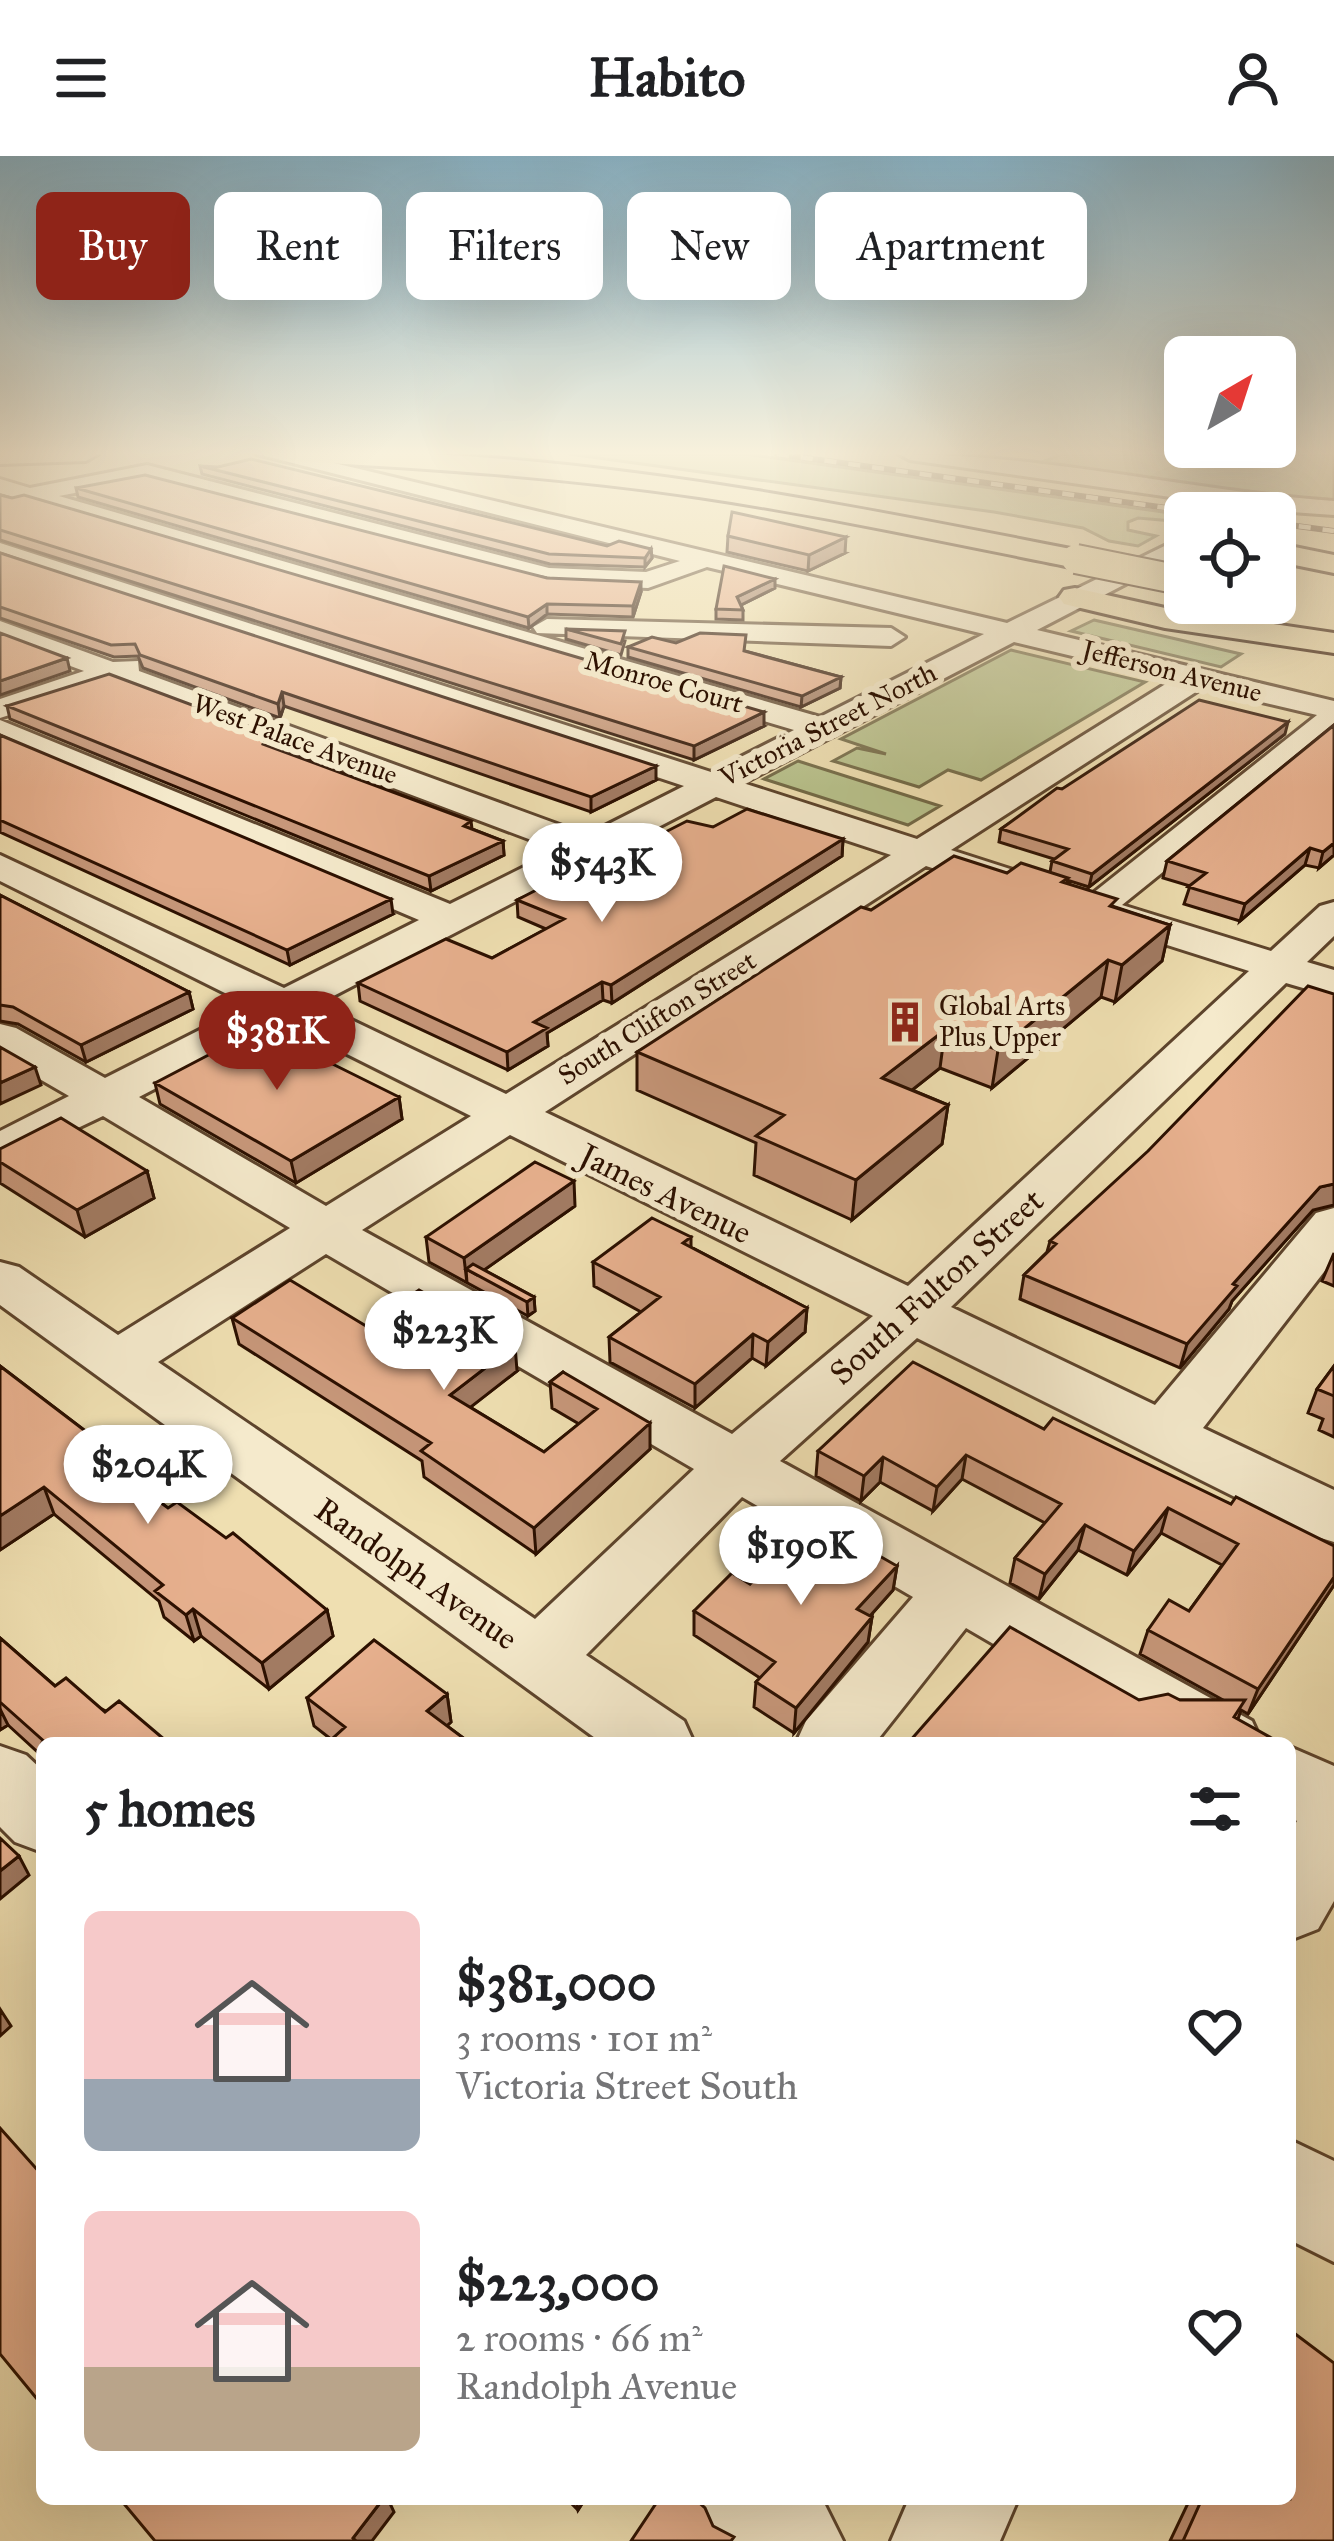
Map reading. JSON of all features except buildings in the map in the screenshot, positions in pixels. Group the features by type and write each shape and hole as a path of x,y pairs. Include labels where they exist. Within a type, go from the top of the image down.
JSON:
{"highway":[{"path":"1296,584 1334,591"},
{"path":"1075,597 1209,625 1334,643"}],"street":[{"path":"43,565 1334,984"},
{"name":"Monroe Court","path":"269,565 821,728"},
{"path":"198,644 439,565"},
{"path":"509,565 549,576 648,580 691,565"},
{"name":"Jefferson Avenue","path":"735,565 1334,714"},
{"name":"Victoria Street North","path":"0,1150 1140,565"},
{"path":"507,637 562,626 891,637"},
{"name":"West Palace Avenue","path":"0,629 590,848"},
{"path":"0,709 156,658"},
{"name":"South Clifton Street","path":"118,1361 1198,677"},
{"path":"1093,909 1334,714"},
{"path":"0,730 452,919"},
{"name":"James Avenue","path":"0,866 1334,1517"},
{"name":"South Fulton Street","path":"538,1659 738,1463 913,1312 1334,914"},
{"path":"0,1036 295,1206 322,1230 1215,1737"},
{"path":"1165,1433 1334,1224"},
{"name":"Randolph Avenue","path":"0,1279 649,1737"},
{"path":"837,1737 957,1591"},
{"path":"0,1778 36,1812"},
{"path":"1296,1782 1334,1804"},
{"path":"1296,1893 1334,1830"},
{"path":"1296,2189 1334,2216"},
{"path":"753,2505 791,2541"},
{"path":"944,2541 964,2505"}],"green space":[{"path":"1094,620 1241,654 1221,667 1071,631"},
{"path":"1011,650 1145,682 981,780 948,770 919,787 833,761 857,748 886,754 841,739"},
{"path":"798,761 940,806 908,825 764,779"}],"place":[{"name":"Global Arts Plus Upper","path":"905,1022"}]}
